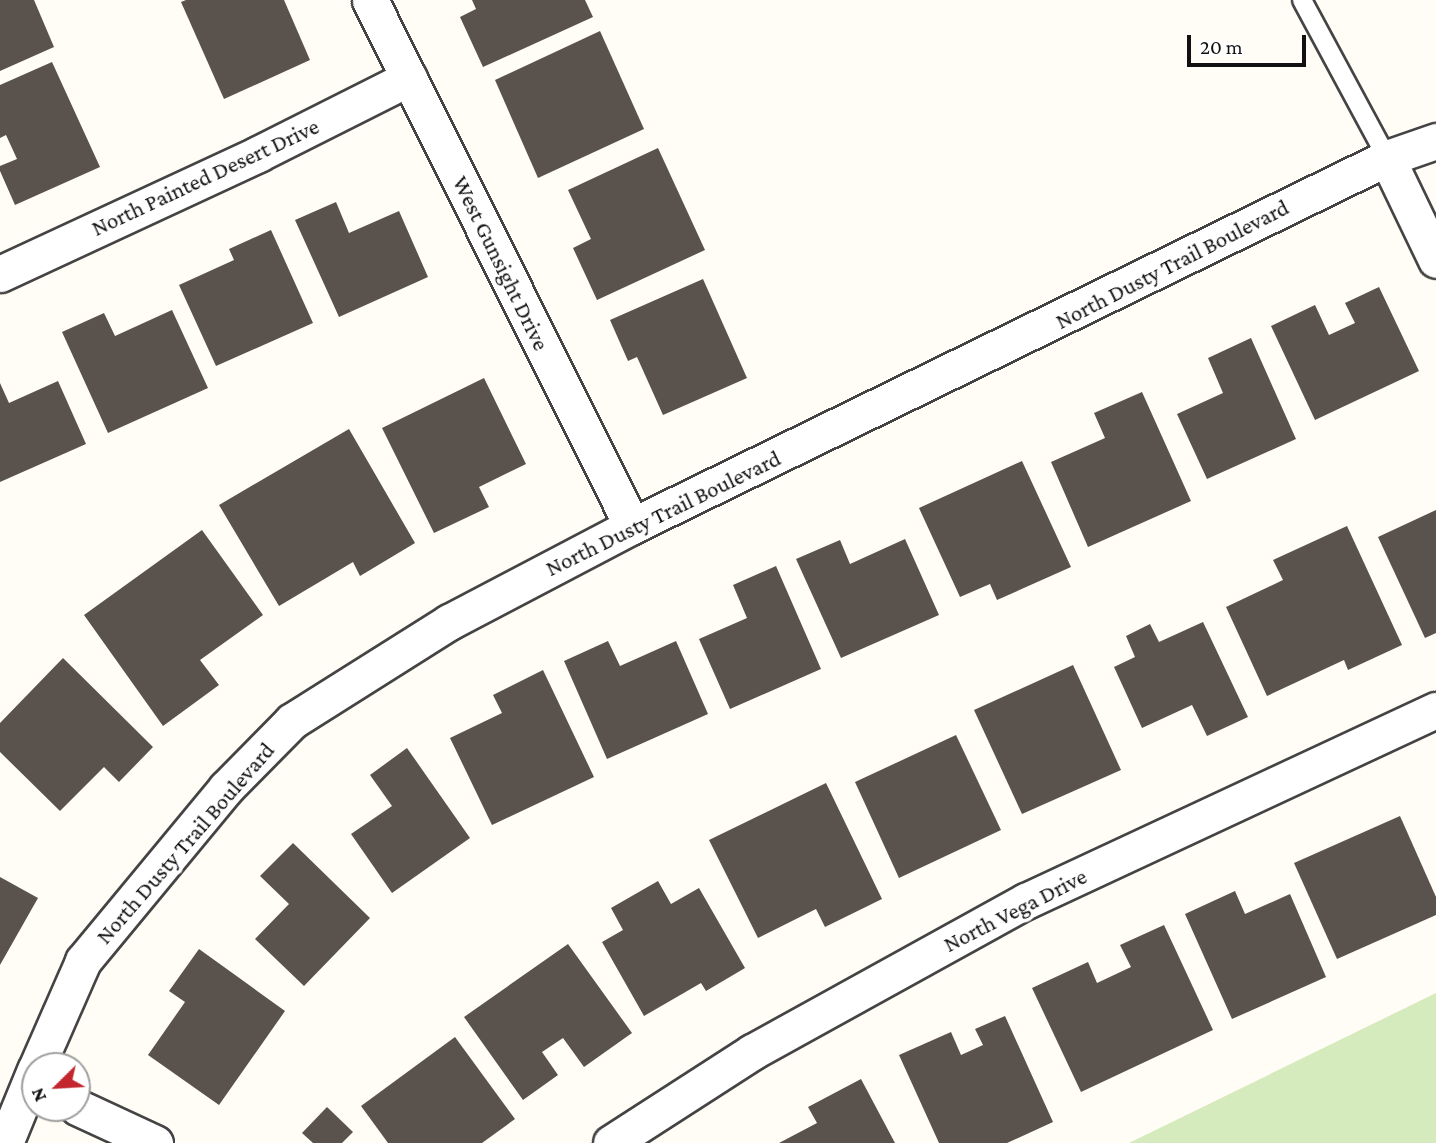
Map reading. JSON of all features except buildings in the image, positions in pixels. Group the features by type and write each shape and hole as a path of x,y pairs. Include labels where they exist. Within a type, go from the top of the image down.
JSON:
{"street":[{"name":"West Gunsight Drive","path":"370,0 632,526"},
{"name":"North Painted Desert Drive","path":"0,274 258,154 409,78"},
{"name":"North Dusty Trail Boulevard","path":"39,1052 83,961 226,788 292,722 449,622 632,526 1038,331 1161,267 1387,158 1436,141"},
{"path":"1387,158 1436,260"},
{"name":"North Vega Drive","path":"611,1143 752,1052 1026,901 1436,710"},
{"name":"North Dusty Trail Boulevard","path":"5,1143 21,1094"},
{"path":"91,1113 155,1143"}],"lane":[{"path":"1302,0 1387,158"}],"green space":[{"path":"1436,993 1436,1143 1129,1143"}]}
